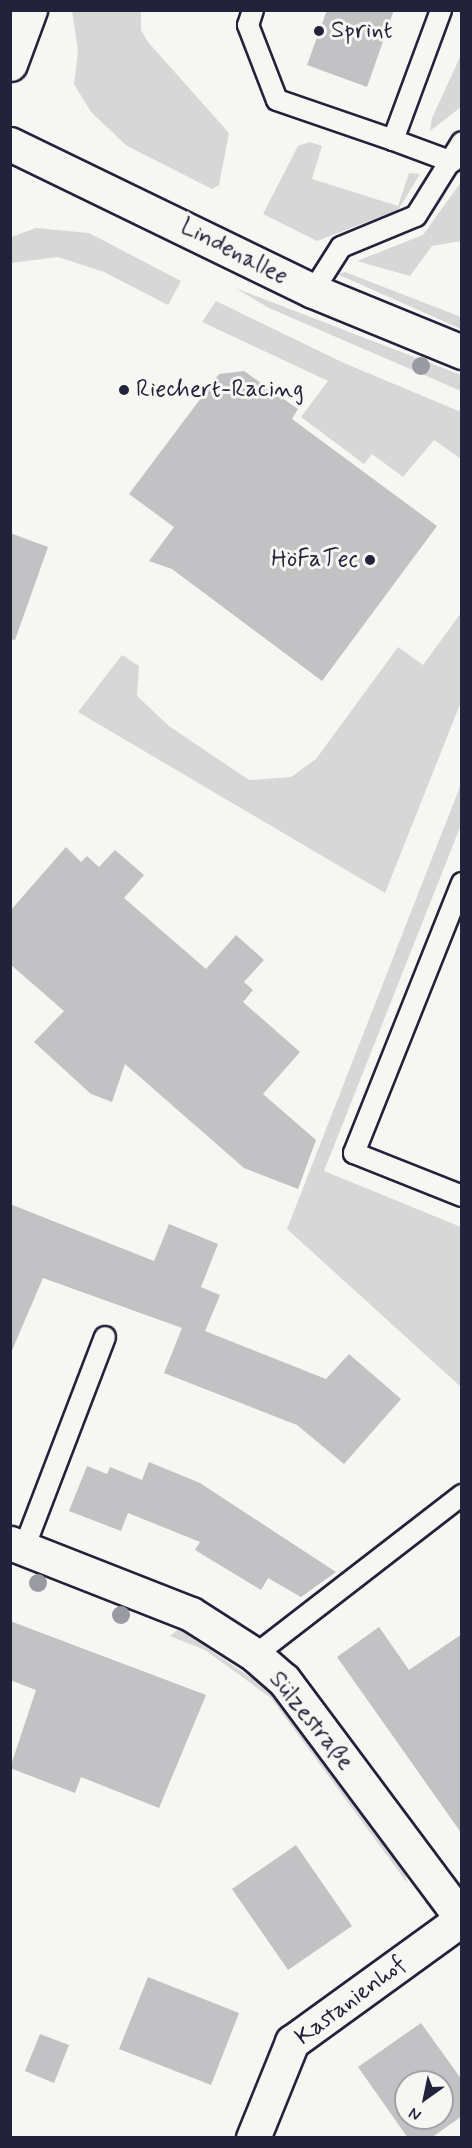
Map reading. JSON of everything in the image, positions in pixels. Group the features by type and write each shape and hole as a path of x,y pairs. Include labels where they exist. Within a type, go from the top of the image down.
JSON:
{"street":[{"path":"10,64 30,10"},
{"name":"Lindenallee","path":"10,144 313,291 462,352"},
{"name":"Sülzestraße","path":"17,1545 191,1614 255,1655 284,1680 462,1919"},
{"name":"Kastanienhof","path":"253,2138 292,2042 462,1919"}],"lane":[{"path":"253,10 248,25 277,100 452,162"},
{"path":"393,141 441,10"},
{"path":"313,291 341,247 416,216 452,162 462,142"},
{"path":"462,883 354,1153 462,1196"},
{"path":"17,1545 105,1337"},
{"path":"255,1655 462,1495"}],"shaded area":[{"path":"72,11 141,11 141,30 148,42 229,133 219,185 212,189 127,146 91,112 74,84 78,51"},
{"path":"461,55 461,107 430,131 432,118"},
{"path":"310,142 322,146 312,179 398,206 409,173 420,174 398,210 317,241 263,214 298,146"},
{"path":"461,182 461,241 432,246 410,276 357,261 423,235"},
{"path":"36,228 89,233 181,281 168,305 104,272 58,257 11,263 11,237"},
{"path":"345,272 461,317 461,329 337,274"},
{"path":"235,288 461,375 461,391 269,308"},
{"path":"216,301 344,363 461,412 461,459 434,440 403,477 372,454 364,464 301,417 328,381 202,322"},
{"path":"461,613 461,702 385,893 78,712 122,655 139,666 137,696 169,726 249,780 291,777 316,759 398,647 423,665"},
{"path":"461,784 461,825 324,1171 461,1227 461,1387 287,1229"},
{"path":"179,1629 281,1698 402,1866 408,1884 271,1698 205,1650 170,1636"}],"building":[{"path":"327,10 394,10 367,87 307,65"},
{"path":"244,371 298,409 292,419 437,526 322,681 172,569 149,561 174,527 129,494 219,374"},
{"path":"10,533 48,547 15,640 10,639"},
{"path":"66,847 81,862 87,856 99,867 115,850 144,875 124,898 206,969 236,935 264,960 244,982 253,990 243,1002 300,1052 263,1094 316,1140 298,1189 244,1168 125,1064 112,1102 91,1094 34,1042 64,1011 10,964 10,911"},
{"path":"10,1204 154,1261 169,1224 218,1244 201,1287 220,1295 205,1331 326,1379 349,1354 401,1399 344,1464 297,1425 164,1373 182,1328 43,1278 10,1355"},
{"path":"149,1462 200,1483 336,1572 301,1597 268,1578 261,1590 195,1550 200,1542 128,1513 121,1531 69,1511 87,1466 107,1474 110,1467 142,1480"},
{"path":"10,1621 206,1695 159,1808 81,1777 75,1793 10,1768 36,1690 10,1680"},
{"path":"379,1627 409,1670 462,1634 462,1834 337,1657"},
{"path":"296,1845 352,1926 288,1970 232,1889"},
{"path":"148,1977 239,2013 211,2085 119,2049"},
{"path":"421,2023 462,2080 462,2116 454,2122 454,2070 394,2070 394,2118 358,2067"},
{"path":"40,2034 69,2045 54,2083 25,2071"},
{"path":"402,2130 442,2130 431,2138 408,2138"}],"place":[{"name":"Sprint","path":"319,31"},
{"name":"Riechert-Racing","path":"124,390"},
{"name":"HöFaTec","path":"370,560"}]}
